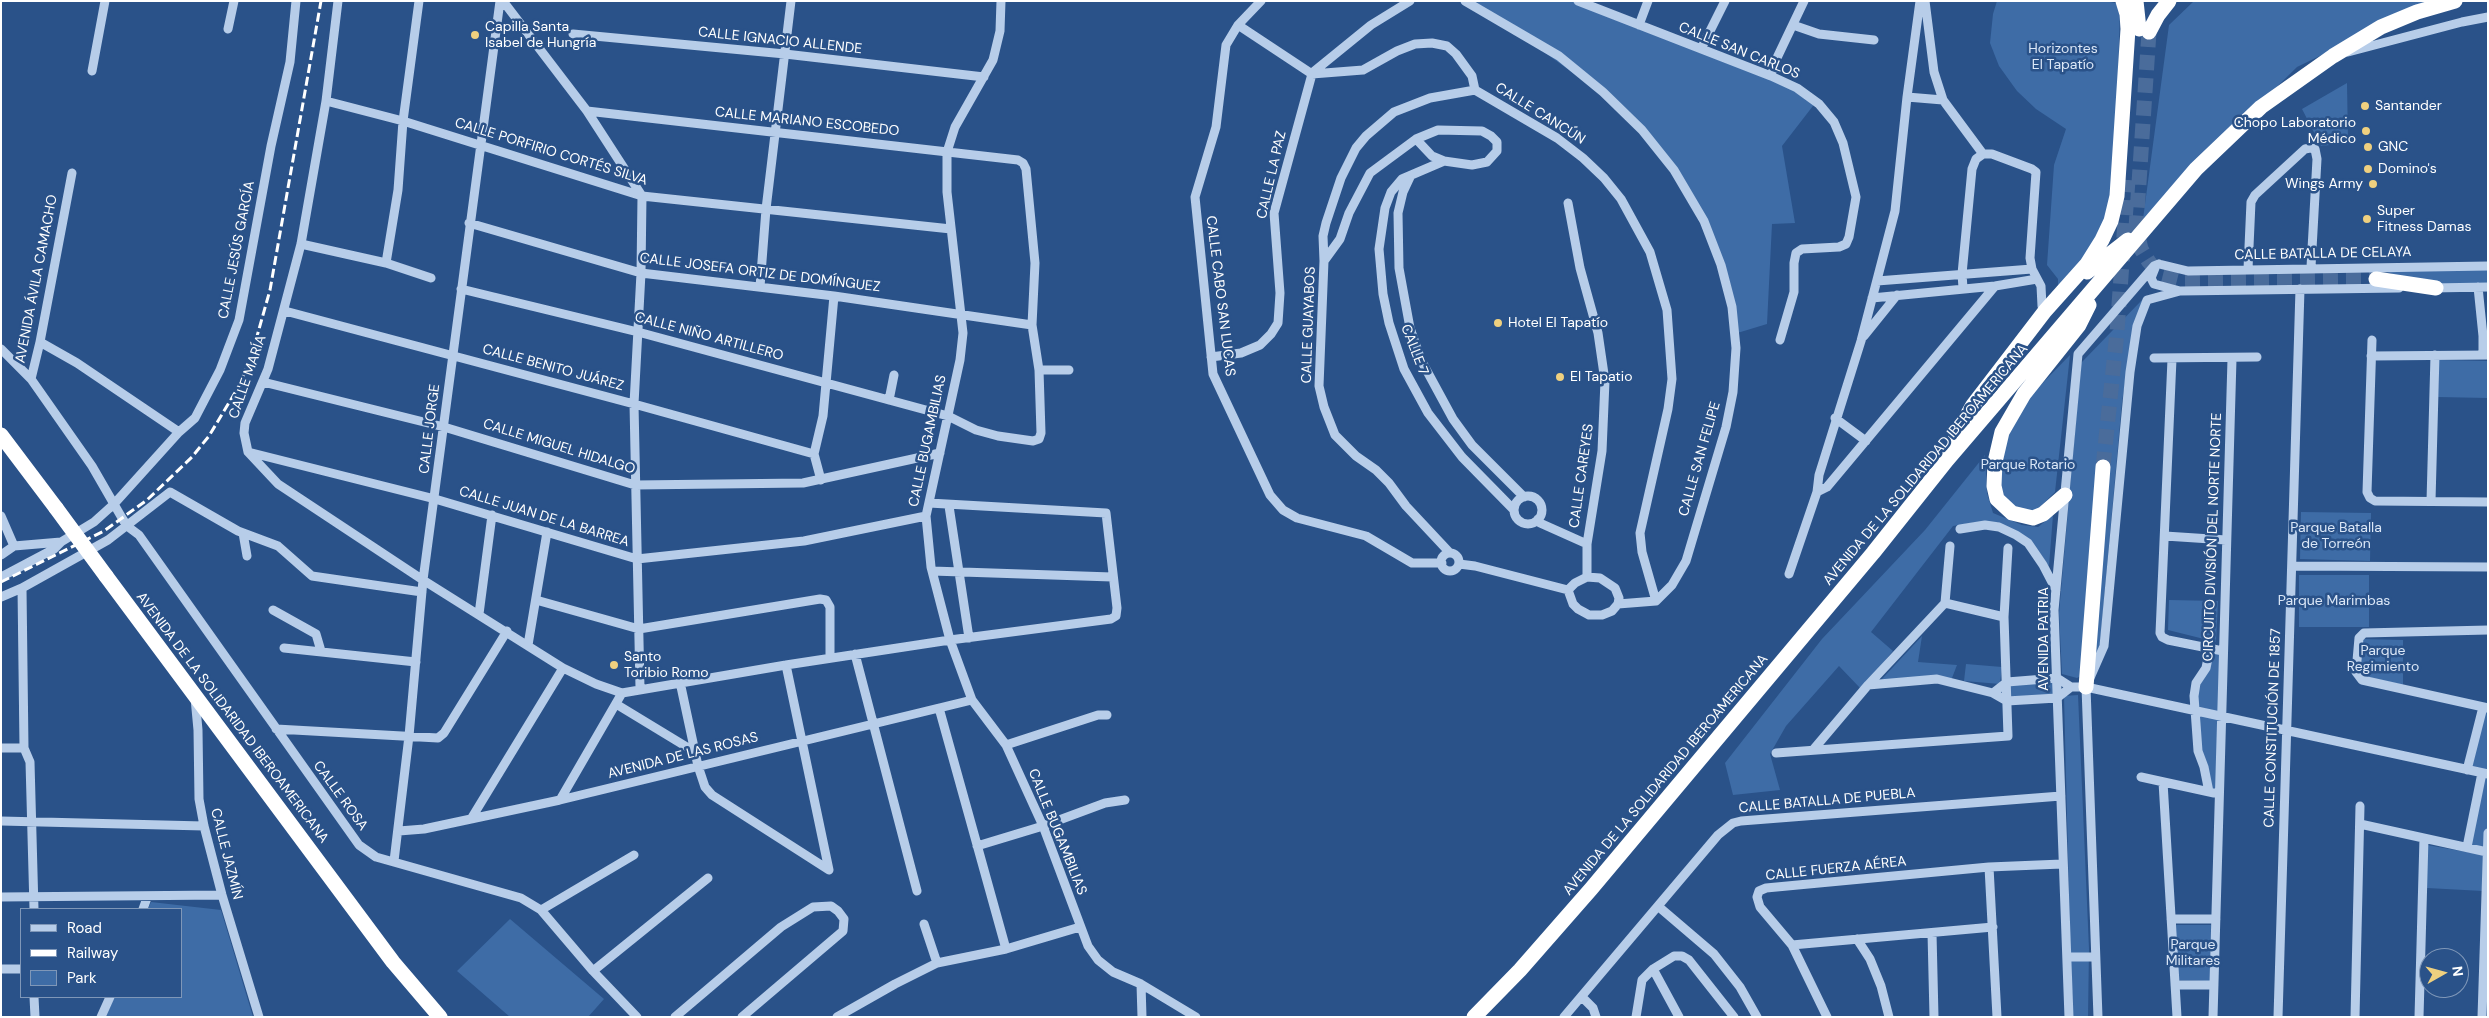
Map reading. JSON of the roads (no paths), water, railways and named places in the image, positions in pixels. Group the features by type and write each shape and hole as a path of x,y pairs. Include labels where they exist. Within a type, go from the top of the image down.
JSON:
{"highway":[{"path":"1947,460 1957,432 1973,405 2045,311 2066,289 2095,252 2107,231 2115,209 2128,29 2127,14 2123,1"},
{"path":"2136,1 2144,31 2169,1"},
{"name":"AVENIDA DE LA SOLIDARIDAD IBEROAMERICANA","path":"1474,1017 1520,970 1598,882 1873,553 1947,460 2100,284 2196,169 2261,107 2333,56 2381,27 2417,12 2456,1"},
{"path":"2066,289 2152,222"},
{"path":"2376,279 2436,288"},
{"path":"2065,495 2043,514 2033,518 2012,513 1997,499 1994,486 1995,462 2002,432 2024,394 2079,325 2100,284"},
{"name":"AVENIDA DE LA SOLIDARIDAD IBEROAMERICANA","path":"1,435 393,962 440,1017"},
{"path":"2086,687 2103,467"}],"street":[{"path":"92,71 105,1"},
{"path":"228,29 234,1"},
{"name":"CALLE JESÚS GARCÍA","path":"14,546 60,542 94,522 114,504 179,432 195,418 220,370 239,320 271,146 290,62 296,1"},
{"name":"CALLE MARÍA","path":"248,452 244,433 246,423 262,382 285,311 301,244 326,101 338,1"},
{"path":"386,263 398,190 403,121 419,1"},
{"path":"502,1 587,111 642,196 641,273 634,404 640,688"},
{"name":"CALLE JORGE","path":"394,861 409,736 423,580 435,499 469,224 502,1"},
{"path":"760,287 766,209 791,1"},
{"name":"CALLE BUGAMBILIAS","path":"1001,1 1000,31 996,50 984,77 955,127 947,152 947,192 963,333 960,360 926,516 932,571 950,640 972,700 1006,745 1043,826 1088,946 1098,960 1113,972 1141,984 1196,1017"},
{"name":"CALLE CABO SAN LUCAS","path":"1261,1 1238,25 1226,45 1216,127 1195,197 1214,374 1220,391 1270,495 1282,510 1297,518 1366,536 1412,562 1442,563"},
{"path":"1312,74 1370,25 1410,1"},
{"name":"CALLE SAN FELIPE","path":"1465,1 1559,56 1603,92 1642,130 1674,170 1704,221 1721,265 1732,307 1736,348 1729,410 1686,561 1672,585 1656,601"},
{"name":"CALLE SAN CARLOS","path":"1578,1 1771,76 1796,88 1819,104 1834,122 1846,151 1856,197 1849,237 1846,244 1839,247 1802,249 1796,253 1794,292 1780,340"},
{"path":"1639,25 1648,1"},
{"path":"1701,49 1725,1"},
{"path":"1771,76 1775,62 1804,1"},
{"path":"1789,574 1817,492 1819,475 1835,418 1861,341 1895,211 1907,97 1920,1"},
{"path":"1925,1 1928,43 1934,72 1943,100 1983,154"},
{"path":"2333,56 2488,17"},
{"path":"1238,25 1312,74 1363,70 1397,51 1415,44 1432,43 1447,46 1456,54 1472,76 1475,90"},
{"path":"1793,25 1819,34 1874,40"},
{"name":"CALLE IGNACIO ALLENDE","path":"573,34 785,54 984,77"},
{"path":"1914,40 1928,43"},
{"name":"CALLE LA PAZ","path":"1211,357 1241,353 1260,345 1271,334 1278,323 1280,302 1274,213 1312,74"},
{"name":"CALLE CANCÚN","path":"1324,261 1323,236 1333,201 1349,161 1366,136 1394,112 1411,105 1452,93 1475,90 1531,121 1583,158 1604,178 1621,199 1650,252 1667,310 1672,379 1668,409 1640,533 1642,552 1656,601"},
{"path":"1907,97 1943,100"},
{"name":"CALLE PORFIRIO CORTÉS SILVA","path":"326,101 403,121 642,196 951,229"},
{"name":"CALLE MARIANO ESCOBEDO","path":"587,111 1018,160 1026,169 1035,263 1032,325"},
{"name":"CALLE GUAYABOS","path":"1444,161 1472,165 1487,162 1497,151 1497,142 1491,136 1473,131 1438,130 1416,138 1370,172 1352,205 1340,239 1324,261 1318,373 1320,392 1328,418 1336,435 1343,444 1389,483 1406,506 1450,553"},
{"path":"1416,138 1432,156 1444,161"},
{"path":"2248,269 2251,202 2255,195 2305,149 2310,148 2314,149 2317,159 2311,267"},
{"path":"1963,288 1962,274 1972,169 1976,159 1983,154 1992,154 2036,172 2030,258 2032,269 2041,286 2042,306 2045,311"},
{"name":"CALLE 7","path":"1444,161 1411,175 1396,184 1391,192 1380,229 1379,249 1383,294 1395,343 1404,369 1428,413 1462,457 1514,510"},
{"name":"AVENIDA ÁVILA CAMACHO","path":"72,173 40,342 31,379 92,466 127,526 139,535"},
{"name":"CALLE 7","path":"1411,175 1403,192 1398,213 1399,268 1410,328 1421,360 1453,418 1472,445 1524,497"},
{"name":"CALLE CAREYES","path":"1568,203 1576,251 1598,334 1605,381 1602,451 1587,544 1587,577"},
{"name":"CALLE JOSEFA ORTIZ DE DOMÍNGUEZ","path":"469,224 641,273 834,296 1032,325"},
{"path":"301,244 386,263 431,278"},
{"path":"2159,264 2151,274 2154,284 2180,291"},
{"name":"CALLE BATALLA DE CELAYA","path":"2159,264 2188,271 2311,267 2488,266"},
{"name":"AVENIDA PATRIA","path":"2069,1017 2054,610 2078,354 2154,266 2159,264"},
{"path":"1877,281 2032,269"},
{"path":"1872,298 2037,280"},
{"path":"1817,492 1827,487 1995,286"},
{"path":"2371,356 2485,355 2478,287"},
{"path":"2098,1017 2086,687 2104,646 2130,372 2137,326 2147,300 2180,291 2488,287"},
{"name":"CALLE NIÑO ARTILLERO","path":"461,289 638,332 948,416 976,430 998,436 1033,441 1039,439 1041,432 1039,370"},
{"name":"CALLE CONSTITUCIÓN DE 1857","path":"2278,1017 2300,289"},
{"path":"1861,341 1897,295"},
{"path":"821,480 814,454 823,416 834,296"},
{"name":"CALLE BENITO JUÁREZ","path":"285,311 814,454"},
{"path":"1032,325 1039,370 1069,370"},
{"path":"2372,340 2368,492 2370,498 2375,501 2488,502"},
{"path":"40,342 77,364 179,432"},
{"path":"1,349 31,379"},
{"path":"2431,502 2435,355"},
{"path":"2154,358 2232,359 2257,357"},
{"path":"2172,358 2160,629 2162,637 2223,651"},
{"name":"CIRCUITO DIVISIÓN DEL NORTE NORTE","path":"2213,1017 2232,359"},
{"path":"889,400 894,375"},
{"name":"CALLE MIGUEL HIDALGO","path":"262,382 444,426 635,485 803,483 940,453"},
{"path":"1835,418 1866,441"},
{"path":"248,452 278,484 423,580 508,631 562,668 596,684 622,693 640,688 855,654 1111,619 1116,616 1117,608 1106,513 1100,511 949,506 929,503"},
{"name":"CALLE JUAN DE LA BARREA","path":"248,452 435,499 637,559 804,541 926,516"},
{"path":"1,597 68,564 127,526 170,492 187,504 243,533 278,546 312,576 422,592"},
{"path":"1524,497 1535,499 1540,504 1541,511 1538,519 1532,523 1526,524 1519,521 1514,510 1517,501 1524,497"},
{"path":"949,506 969,638"},
{"path":"479,614 492,515"},
{"path":"1,516 14,546 1,555"},
{"path":"1538,519 1540,523 1587,544"},
{"path":"1960,529 1985,525 1999,527 2016,535 2028,543 2043,565 2056,591"},
{"path":"528,645 546,532"},
{"path":"243,533 246,556"},
{"name":"CALLE ROSA","path":"139,535 359,845 376,857 521,898 541,910 592,970 637,1017"},
{"path":"2165,536 2226,540"},
{"path":"1,577 54,549 60,542"},
{"path":"1813,750 1868,685 1945,604 1950,546"},
{"path":"1776,753 2008,736 2004,617 2008,548"},
{"path":"1450,553 1458,558 1459,564 1455,569 1449,571 1445,569 1442,563 1443,557 1450,553"},
{"path":"1459,564 1475,566 1568,590"},
{"path":"2292,566 2488,567"},
{"path":"932,571 1112,576"},
{"path":"1568,590 1575,582 1587,577 1600,578 1610,583 1618,594 1618,604"},
{"path":"22,588 24,748 30,762 34,908"},
{"path":"1568,590 1573,604 1589,615 1608,613 1618,604 1656,601"},
{"path":"536,600 639,629 820,599 826,600 830,607 830,658"},
{"path":"1945,604 2004,617"},
{"path":"273,610 316,634 321,651"},
{"path":"2468,770 2485,707 2358,678 2356,672 2360,635 2488,630"},
{"path":"276,730 438,738 444,733 508,631"},
{"path":"284,648 416,662"},
{"path":"2209,792 2206,773 2198,751 2194,696 2196,683 2205,672 2210,648"},
{"path":"855,654 910,870 918,891"},
{"path":"680,682 698,766 705,787 712,795 829,870 786,665"},
{"path":"471,820 562,668"},
{"path":"1993,693 2007,682 2057,678 2071,687 2086,687 2485,773 2466,848"},
{"path":"1868,685 1937,679 1993,693 2007,701 2058,698 2071,687"},
{"name":"CALLE JAZMÍN","path":"194,693 198,730 199,798 204,826 222,895 259,1017"},
{"path":"560,800 622,693"},
{"name":"AVENIDA DE LAS ROSAS","path":"399,831 424,829 471,820 560,800 972,700"},
{"path":"616,704 695,752"},
{"path":"939,708 1006,949"},
{"path":"1006,745 1098,715 1107,715"},
{"path":"1,748 24,748"},
{"path":"2141,777 2220,793"},
{"path":"2163,782 2177,1017"},
{"name":"CALLE BATALLA DE PUEBLA","path":"1564,1017 1660,907 1726,827 1741,820 2061,796"},
{"path":"976,846 1043,826 1105,803 1125,800"},
{"path":"2355,1017 2360,806"},
{"path":"1,821 204,826"},
{"path":"2360,824 2487,852"},
{"path":"2482,1017 2488,833"},
{"path":"2419,1017 2424,838"},
{"path":"541,910 634,855"},
{"name":"CALLE FUERZA AÉREA","path":"1827,1017 1792,945 1760,907 1757,897 1759,891 1766,888 1989,867 2062,864"},
{"path":"1989,867 1997,1017"},
{"path":"592,970 708,878"},
{"path":"1,898 147,898 222,895"},
{"path":"143,908 147,898"},
{"path":"675,1017 781,927 813,907 831,906 844,919 843,931 742,1017"},
{"path":"1660,907 1714,954 1740,987 1753,1015"},
{"path":"2171,919 2216,919"},
{"path":"924,924 937,963"},
{"path":"837,1017 937,963 1006,949 1080,927"},
{"path":"1792,945 1993,928"},
{"path":"1932,933 1934,1017"},
{"path":"1857,939 1870,960 1881,986 1889,1017"},
{"path":"1636,1017 1642,980 1652,969 1674,956 1682,956 1688,960 1734,1017"},
{"path":"2067,957 2096,957"},
{"path":"1,969 20,969"},
{"path":"1652,969 1679,1017"},
{"path":"1141,984 1142,1017"},
{"path":"2175,985 2214,985"},
{"path":"34,998 35,1017"},
{"path":"101,1017 110,998"},
{"path":"1582,998 1593,1008 1596,1017"}],"tunnel":[{"path":"2149,32 2136,228 2141,249 2149,262 2162,276 2182,281 2376,279"},
{"path":"2103,467 2117,332 2128,180"}],"railway":[{"path":"1,582 104,531 147,500 192,457 209,436 239,386 252,354 270,290 321,1"}],"place":[{"name":"Capilla Santa Isabel de Hungría","path":"475,35"},
{"name":"Santander","path":"2365,106"},
{"name":"Chopo Laboratorio Médico","path":"2366,131"},
{"name":"GNC","path":"2368,147"},
{"name":"Domino's","path":"2368,169"},
{"name":"Wings Army","path":"2373,184"},
{"name":"Super Fitness Damas","path":"2367,219"},
{"name":"Hotel El Tapatío","path":"1498,323"},
{"name":"El Tapatio","path":"1560,377"},
{"name":"Santo Toribio Romo","path":"614,665"}],"park label":[{"name":"Horizontes El Tapatío","path":"2063,58"},
{"name":"Parque Rotario","path":"2028,465"},
{"name":"Parque Batalla de Torreón","path":"2336,536"},
{"name":"Parque Marimbas","path":"2334,601"},
{"name":"Parque Regimiento","path":"2383,660"},
{"name":"Parque Militares","path":"2193,954"}]}
